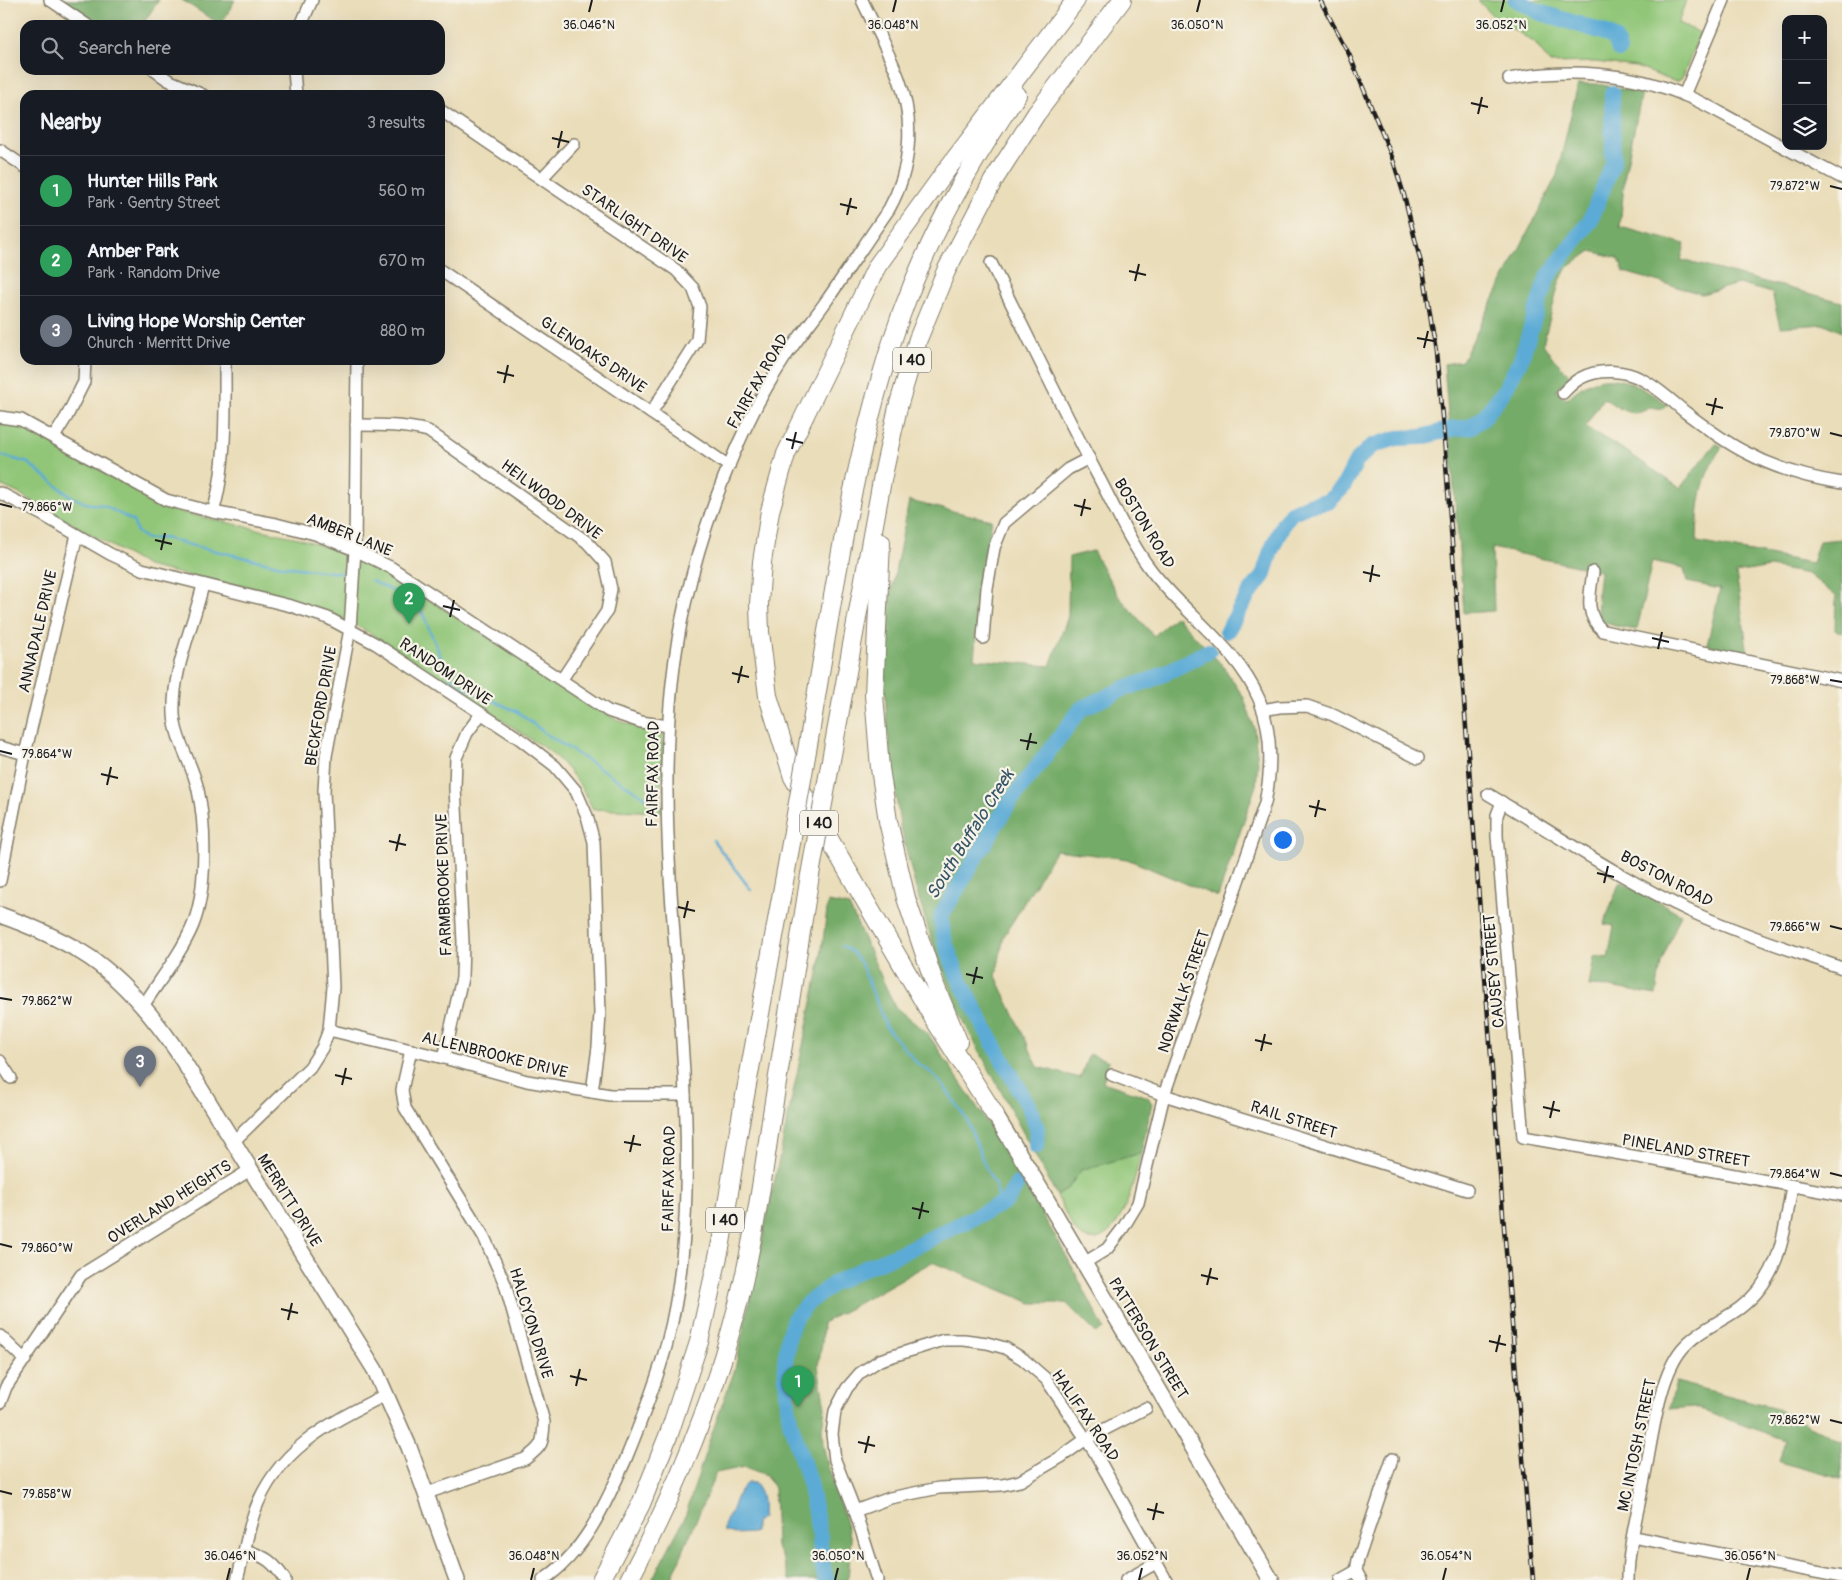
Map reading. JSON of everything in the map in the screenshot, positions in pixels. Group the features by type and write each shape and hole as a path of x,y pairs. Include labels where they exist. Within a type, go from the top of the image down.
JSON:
{"highway":[{"path":"995,1115 934,1019 792,777 768,696 760,632 759,604 762,562 770,511 786,454 877,266 944,172 1076,0"},
{"name":"I 40","path":"601,1580 644,1496 670,1431 699,1342 721,1243 739,1129 840,557 877,388 902,313 924,258 942,220 987,139 1041,61 1087,0"},
{"name":"I 40","path":"629,1580 652,1536 683,1466 725,1350 739,1300 755,1224 828,771 883,475 898,407 918,339 946,271 993,181 1036,114 1122,0"},
{"path":"898,407 880,548 874,694 880,768 888,821 906,898 936,988 959,1044 995,1115"}],"main road":[{"name":"MERRITT DRIVE","path":"0,915 37,929 82,952 116,979 144,1006 177,1051 370,1362 387,1394 427,1493 457,1580"},
{"name":"PATTERSON STREET","path":"995,1115 1270,1580"}],"street":[{"path":"50,0 80,20"},
{"path":"303,20 312,0"},
{"name":"FAIRFAX ROAD","path":"543,1580 568,1560 594,1522 618,1475 641,1422 667,1341 678,1278 685,1215 686,1143 685,1095 668,835 668,726 685,605 704,532 729,466 757,407 783,360 889,209 899,192 905,173 909,148 906,102 899,79 862,0"},
{"path":"1684,95 1724,0"},
{"path":"1509,79 1535,74 1569,73 1615,76 1653,85 1684,95 1842,178"},
{"path":"161,75 191,90"},
{"path":"294,75 296,90"},
{"name":"STARLIGHT DRIVE","path":"445,113 676,270 693,288 700,308 697,340 651,413"},
{"path":"542,178 574,144"},
{"path":"0,150 20,164"},
{"name":"BOSTON ROAD","path":"992,263 1129,535 1148,566 1172,595 1237,660 1263,710"},
{"name":"GLENOAKS DRIVE","path":"445,273 729,466"},
{"path":"54,437 68,416 84,382 85,365"},
{"path":"213,512 222,468 225,365"},
{"name":"BECKFORD DRIVE","path":"234,1141 310,1067 322,1048 329,1030 333,987 324,791 326,756 350,629 355,550 357,365"},
{"path":"1564,393 1579,378 1591,373 1607,371 1627,374 1643,380 1711,431 1744,452 1793,472 1816,479 1842,483"},
{"name":"AMBER LANE","path":"0,417 21,420 166,500 315,534 355,550 392,568 608,710 641,722 668,726"},
{"name":"HEILWOOD DRIVE","path":"356,425 416,428 428,431 587,542 605,562 612,589 607,611 562,679"},
{"path":"983,638 987,588 994,548 1004,523 1068,469 1089,458"},
{"name":"RANDOM DRIVE","path":"0,493 142,570 291,606 328,618 376,644 520,739 555,766 576,791 587,816 594,842 600,1013 592,1092"},
{"name":"ANNADALE DRIVE","path":"0,881 25,754 77,535"},
{"path":"1593,572 1590,610 1592,619 1603,631 1842,681"},
{"path":"144,1006 193,924 201,895 204,865 198,790 180,741 174,716 174,690 203,585"},
{"path":"1263,710 1279,706 1297,705 1312,708 1333,715 1418,758"},
{"name":"NORWALK STREET","path":"1084,1263 1106,1249 1124,1228 1138,1203 1164,1095 1265,803 1270,769 1270,748 1263,710"},
{"name":"FARMBROOKE DRIVE","path":"444,1058 462,978 463,942 455,788 456,758 467,733 481,714"},
{"path":"0,747 25,754"},
{"name":"BOSTON ROAD","path":"1488,794 1642,886 1691,911 1842,968"},
{"name":"CAUSEY STREET","path":"1502,802 1497,815 1497,836 1523,1137"},
{"name":"ALLENBROOKE DRIVE","path":"329,1030 444,1058 527,1081 610,1095 685,1095"},
{"name":"HALCYON DRIVE","path":"411,1050 402,1090 405,1108 484,1237 505,1284 544,1422 544,1437 539,1449 525,1459 427,1493"},
{"path":"0,1061 11,1078"},
{"name":"RAIL STREET","path":"1112,1075 1164,1095 1467,1190"},
{"name":"PINELAND STREET","path":"1523,1137 1842,1195"},
{"name":"OVERLAND HEIGHTS","path":"0,1403 6,1387 81,1276 250,1170"},
{"name":"MC INTOSH STREET","path":"1628,1580 1633,1537 1658,1410 1669,1372 1674,1360 1683,1348 1700,1332 1739,1308 1758,1292 1774,1267 1783,1238 1792,1186"},
{"path":"0,1336 25,1360"},
{"name":"HALIFAX ROAD","path":"855,1511 835,1460 832,1434 835,1411 847,1388 860,1373 880,1360 944,1340 980,1342 1005,1348 1023,1359 1046,1378 1086,1439 1166,1580"},
{"path":"237,1580 254,1512 284,1462 306,1440 331,1422 387,1394"},
{"path":"877,1580 855,1511 890,1498 939,1488 1002,1485 1020,1480 1061,1457 1086,1439 1146,1408"},
{"path":"1340,1580 1359,1576 1358,1560 1392,1459"},
{"path":"1633,1537 1842,1578"},
{"path":"245,1550 267,1558 278,1568 285,1580"},
{"path":"1126,1580 1156,1563"}],"green space":[{"path":"64,0 159,0 145,20 94,20"},
{"path":"182,0 235,0 224,20 213,20"},
{"path":"1478,0 1686,0 1678,23 1700,33 1683,76 1679,81 1673,81 1636,67 1596,62 1550,63 1535,43 1493,16"},
{"path":"1578,84 1597,84 1642,93 1625,173 1620,227 1685,244 1681,260 1842,302 1842,332 1825,324 1780,327 1772,293 1738,284 1702,294 1624,272 1618,258 1591,251 1566,269 1559,283 1543,344 1553,358 1570,375 1556,391 1567,399 1580,388 1593,382 1617,379 1641,388 1667,404 1663,409 1651,407 1644,411 1632,413 1626,412 1603,398 1585,427 1626,451 1680,488 1716,443 1722,447 1709,469 1702,492 1698,516 1697,542 1812,563 1819,541 1842,539 1842,632 1835,630 1836,596 1808,574 1770,567 1736,573 1748,654 1707,645 1720,589 1687,582 1684,568 1652,561 1637,630 1613,626 1602,620 1597,600 1600,571 1492,548 1494,611 1464,613 1444,364 1462,361 1557,175"},
{"path":"0,423 15,425 32,431 164,506 179,512 298,538 346,553 403,583 615,719 641,729 663,734 661,812 593,809 574,777 549,751 368,632 337,616 292,600 147,566 20,494 0,485"},
{"path":"909,501 992,520 980,591 974,659 1050,666 1068,616 1069,557 1093,551 1119,597 1154,636 1176,616 1223,666 1244,698 1254,728 1258,762 1256,785 1218,897 1127,859 1056,850 1004,936 996,976 1038,1067 1080,1078 1089,1054 1109,1061 1103,1082 1148,1097 1152,1104 1141,1153 1081,1170 1069,1187 1057,1196 966,1026 937,956 917,893 900,825 890,757 886,709 884,629"},
{"path":"1620,881 1681,914 1661,963 1656,995 1609,987 1589,986 1594,956 1608,958 1614,926 1604,924"},
{"path":"828,902 849,906 895,1007 928,1034 1000,1141 1067,1257 1104,1329 1096,1333 1066,1303 1032,1303 932,1262 823,1323 818,1366 825,1407 822,1429 823,1445 851,1539 848,1580 789,1580 782,1557 776,1547 774,1488 766,1475 745,1467 716,1473 671,1580 652,1580 685,1517 708,1444 735,1369 820,964"},
{"path":"1141,1153 1127,1203 1114,1227 1106,1235 1096,1239 1080,1235 1072,1226 1057,1196 1069,1187 1081,1170"},
{"path":"1676,1382 1773,1407 1842,1442 1842,1479 1779,1462 1785,1440 1693,1407 1669,1409"}],"water":[{"path":"747,1483 754,1483 761,1495 762,1518 755,1522 755,1532 753,1533 735,1534 724,1531 725,1523 737,1496"}],"waterway":[{"name":"South Buffalo Creek","path":"1516,0 1539,12 1603,32 1615,39 1619,50"},
{"name":"South Buffalo Creek","path":"1227,631 1249,594 1263,576 1271,551 1283,524 1291,513 1309,505 1328,502 1343,487 1357,460 1372,446 1397,438 1422,437 1451,429 1470,427 1482,419 1504,391 1521,359 1547,278 1590,221 1613,163 1612,93"},
{"path":"0,455 28,463 69,495 85,503 105,506 133,521 137,532 147,539 165,538 282,566 340,573"},
{"path":"372,581 409,599 422,612 450,677 459,685 518,712 546,734 648,799"},
{"name":"South Buffalo Creek","path":"1036,1146 1037,1128 1029,1107 957,974 945,942 941,920 942,914 1007,806 1081,709 1125,688 1151,680 1209,651"},
{"path":"713,840 751,890"},
{"path":"842,946 851,951 861,963 886,1027 918,1064 932,1073 946,1089 967,1120 986,1168 995,1185 1001,1204"},
{"name":"South Buffalo Creek","path":"826,1580 809,1482 790,1421 788,1406 785,1363 789,1334 794,1319 808,1303 833,1284 1001,1204 1008,1199 1017,1184"}],"railway":[{"path":"1320,0 1349,54 1392,157 1404,195 1424,275 1436,352 1533,1580"}],"place":[{"name":"Amber Park","path":"409,624"},
{"name":"Living Hope Worship Center","path":"140,1087"},
{"name":"Hunter Hills Park","path":"798,1407"}]}
